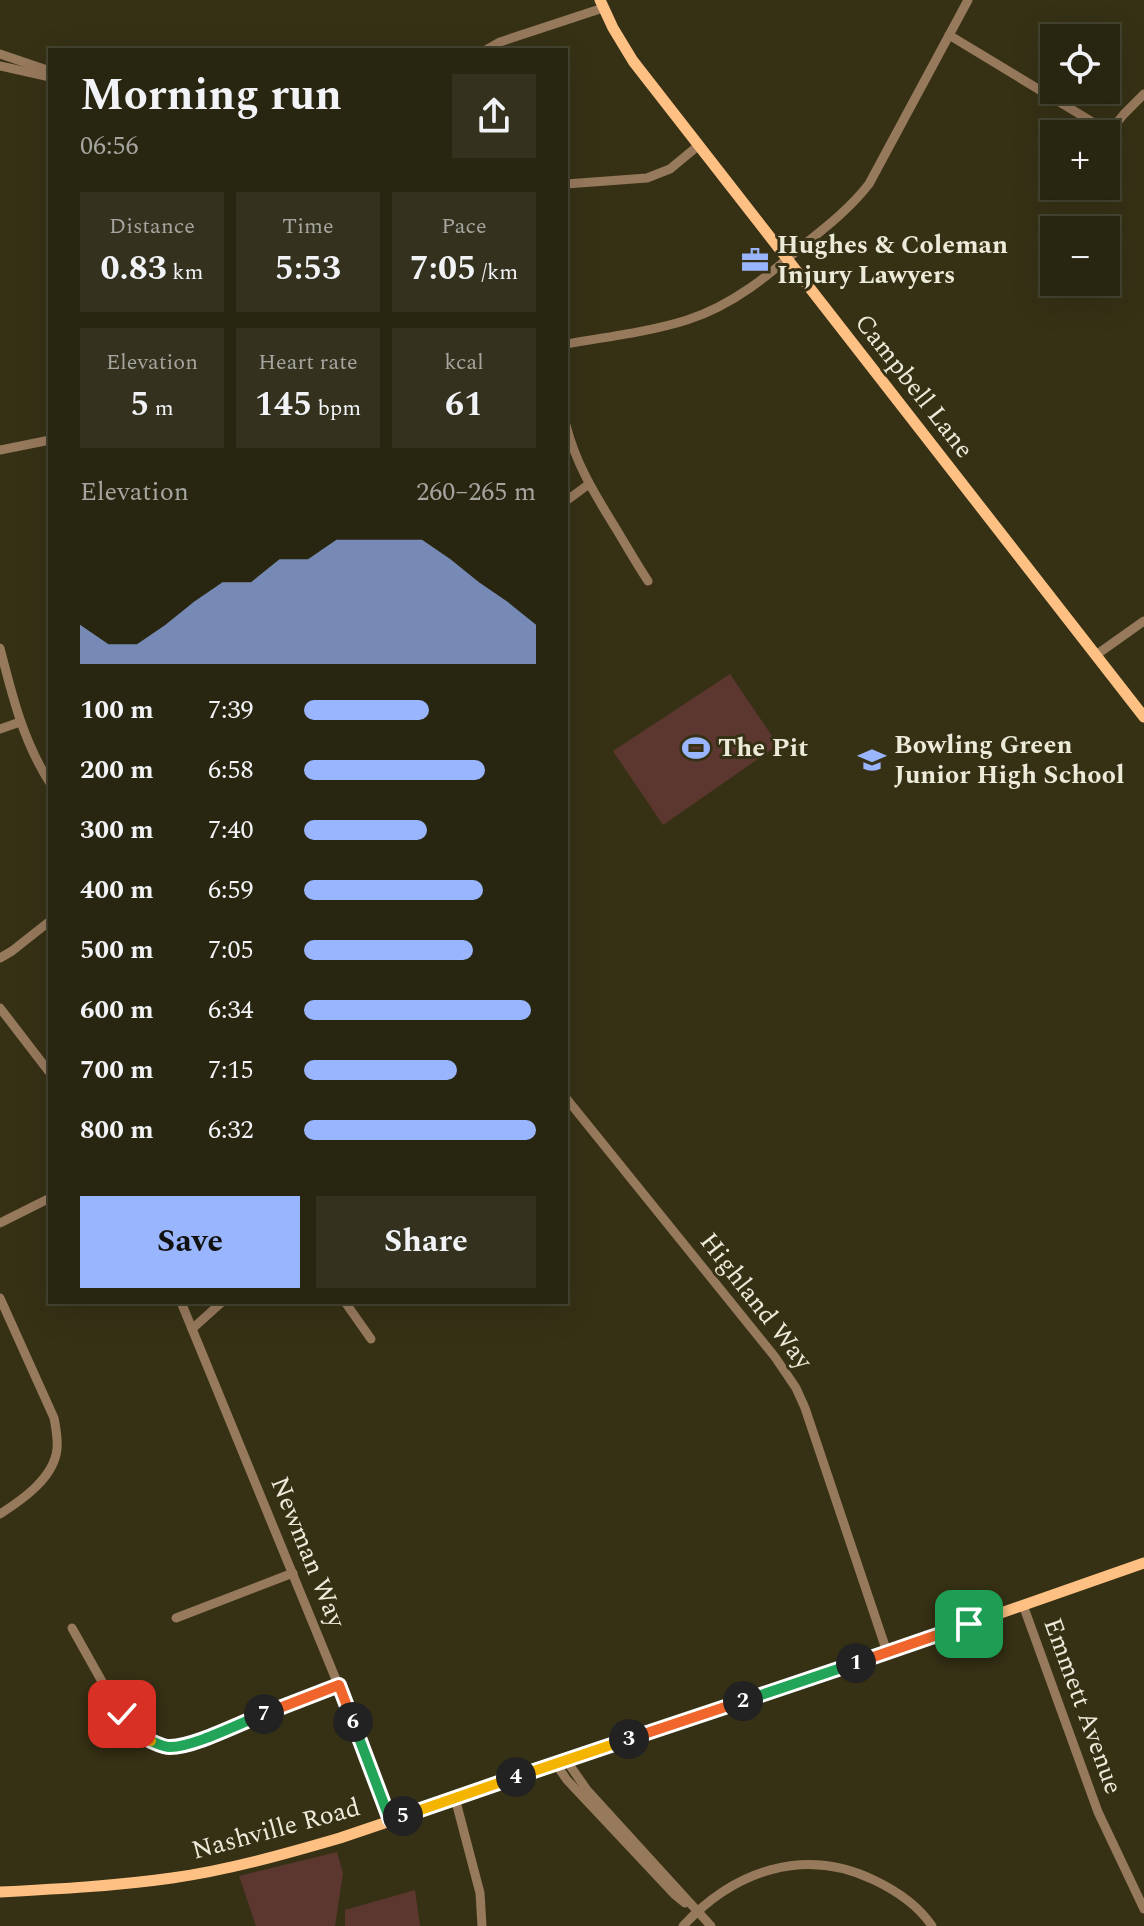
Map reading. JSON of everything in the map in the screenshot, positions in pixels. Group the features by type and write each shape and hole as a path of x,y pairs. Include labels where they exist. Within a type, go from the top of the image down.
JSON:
{"main road":[{"name":"Campbell Lane","path":"602,4 633,61 1144,717"},
{"name":"Nashville Road","path":"0,1892 85,1888 187,1876 340,1838 1144,1563"}],"street":[{"path":"568,344 701,315 738,297 846,210 869,184 968,0"},
{"path":"490,48 602,4"},
{"path":"949,35 1086,120"},
{"path":"0,54 48,70"},
{"path":"0,66 48,77"},
{"path":"1119,120 1144,94"},
{"path":"568,184 647,178 670,169 699,145"},
{"path":"568,432 577,462 648,581"},
{"path":"0,450 48,440"},
{"path":"568,500 589,484"},
{"path":"1096,655 1144,621"},
{"path":"0,648 20,722 29,746 48,779"},
{"path":"0,729 20,722"},
{"path":"0,958 48,923"},
{"path":"0,1008 48,1070"},
{"name":"Highland Way","path":"568,1100 775,1357 796,1388 815,1435 887,1652"},
{"path":"0,1223 48,1199"},
{"path":"0,1298 54,1418 57,1439 55,1459 47,1473 18,1502 0,1514"},
{"name":"Newman Way","path":"182,1304 339,1685 390,1820"},
{"path":"192,1329 220,1304"},
{"path":"346,1304 371,1339"},
{"path":"176,1618 293,1573"},
{"name":"Emmett Avenue","path":"1023,1605 1098,1812 1144,1909"},
{"path":"72,1628 122,1714 147,1738 163,1746 189,1743 339,1685"},
{"path":"561,1762 711,1926"},
{"path":"455,1798 480,1893 482,1926"},
{"path":"683,1926 698,1911 750,1877 787,1865 811,1863 837,1866 886,1885 907,1899 932,1926"}],"shaded area":[{"name":"The Pit","path":"730,674 778,745 663,825 613,751"},
{"path":"337,1852 343,1873 335,1926 256,1926 239,1876"},
{"path":"415,1890 420,1926 345,1926 345,1910"}],"place":[{"name":"Hughes & Coleman Injury Lawyers","path":"755,260"},
{"name":"The Pit","path":"696,748"},
{"name":"Bowling Green Junior High School","path":"872,760"}],"route":[{"path":"122,1714 155,1743 177,1746 339,1685 390,1820 969,1624"}]}
